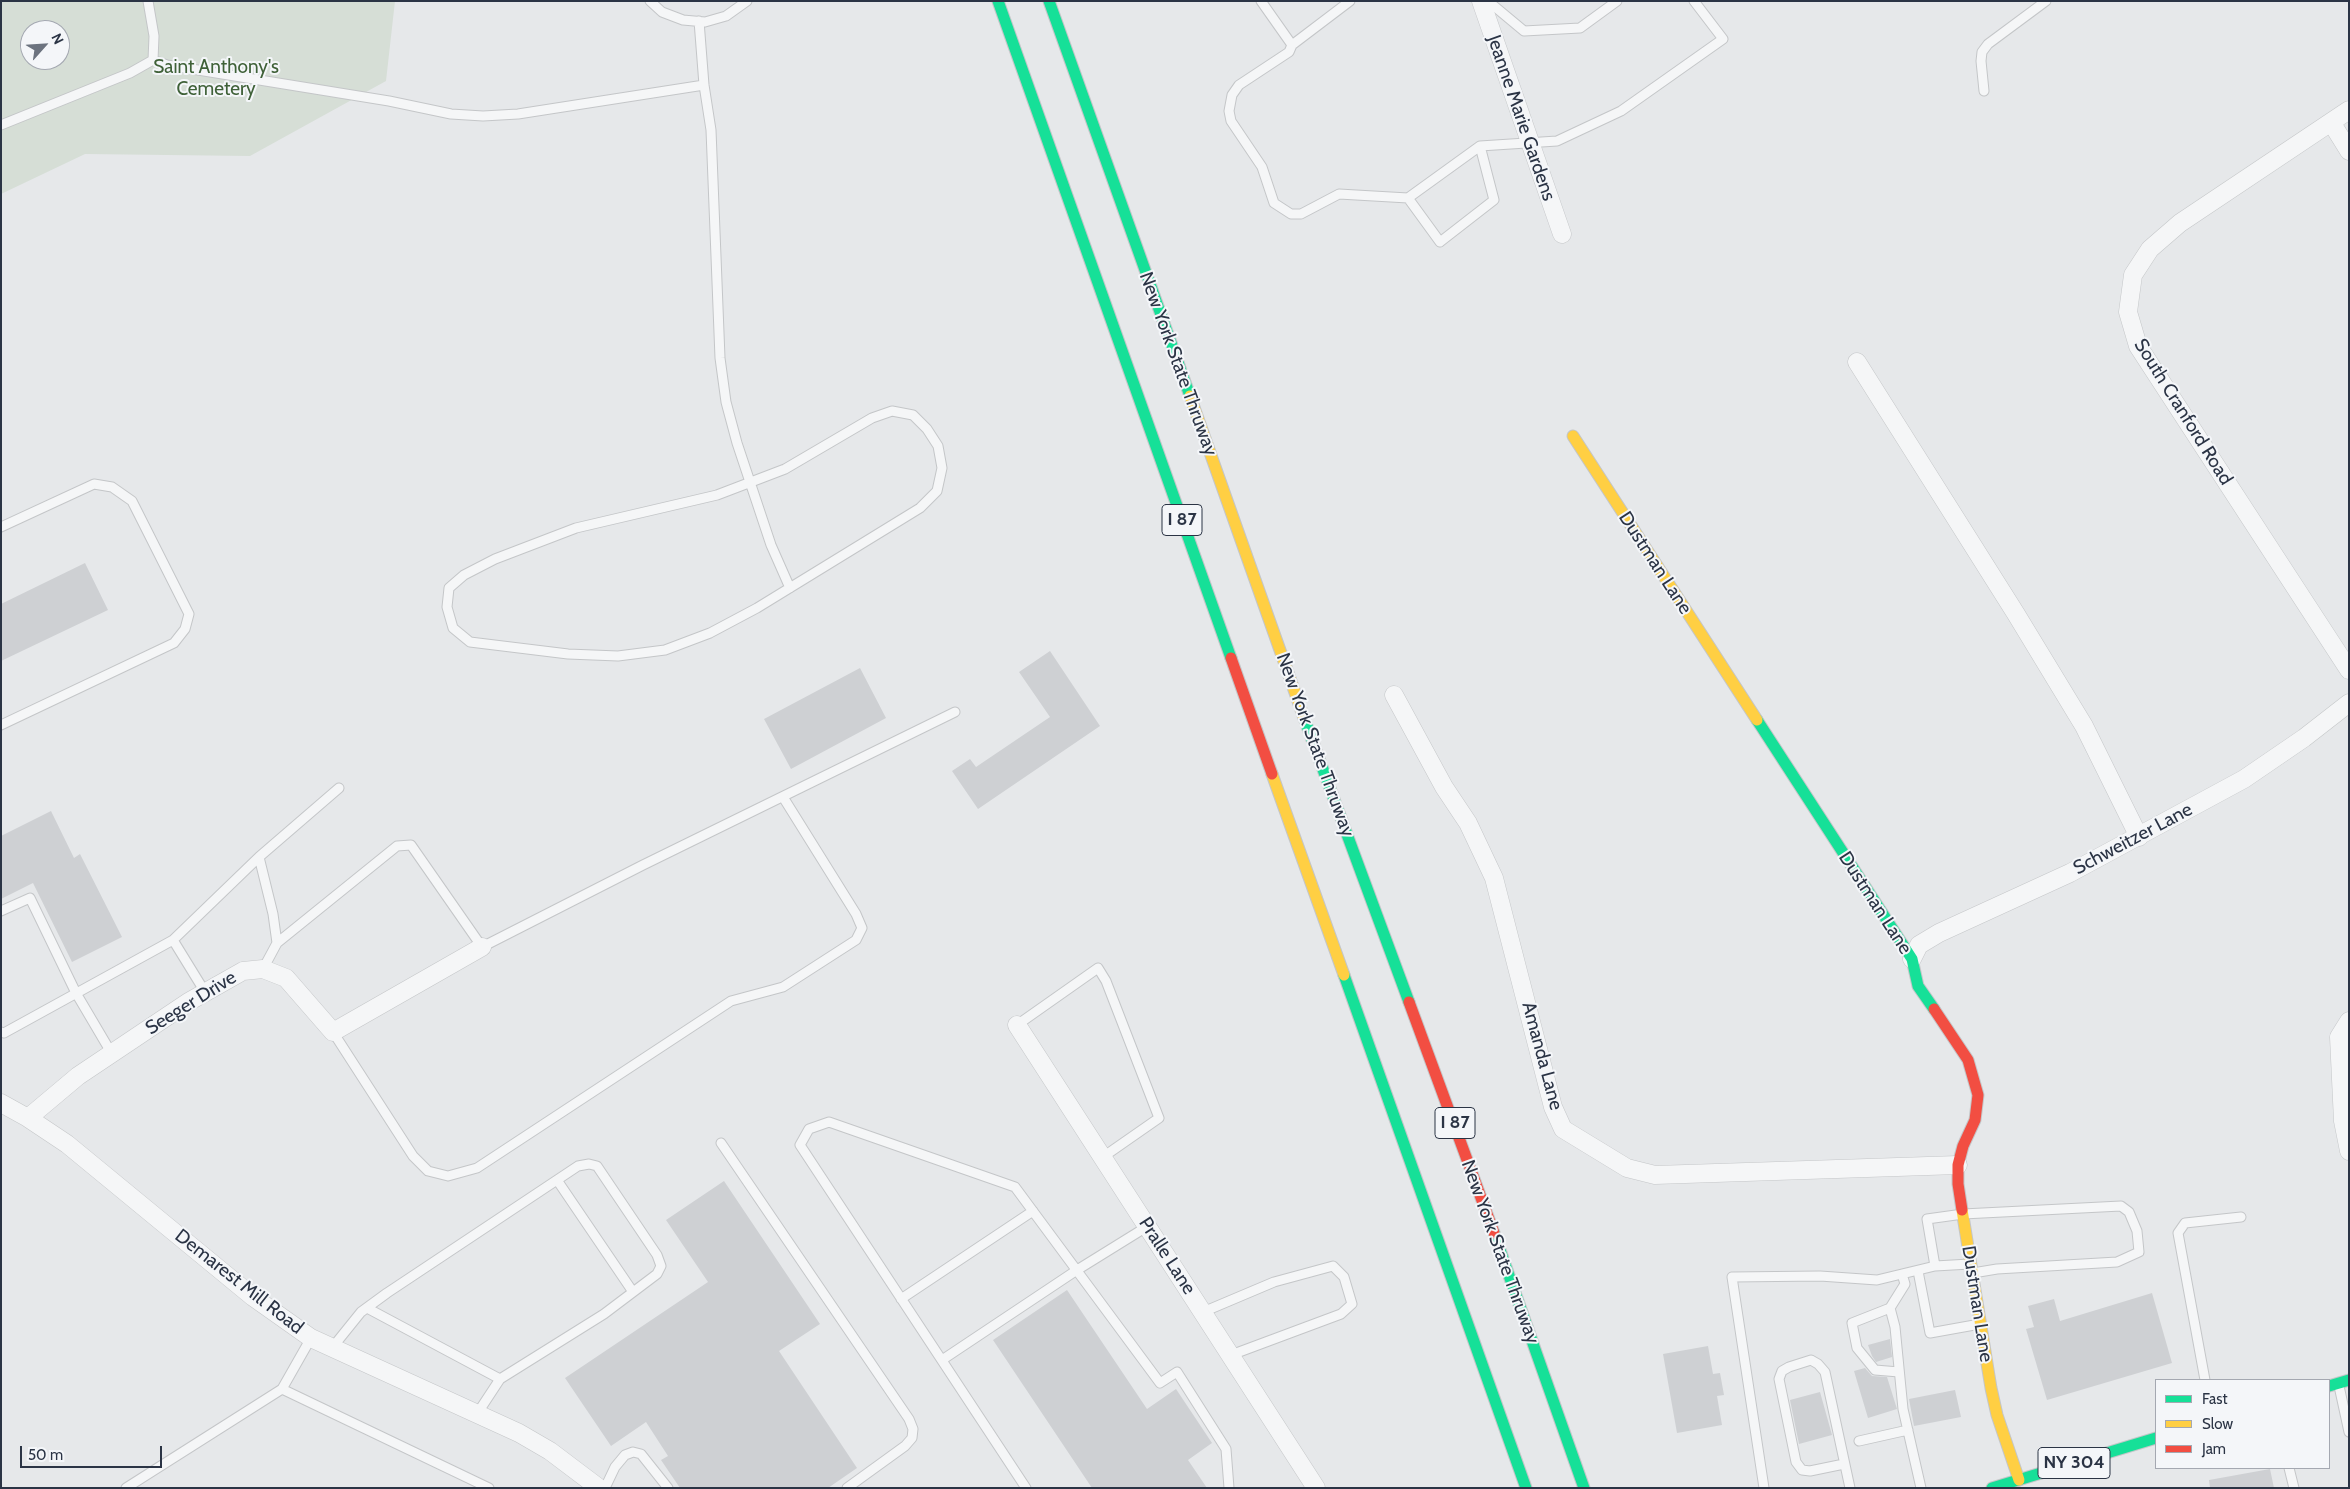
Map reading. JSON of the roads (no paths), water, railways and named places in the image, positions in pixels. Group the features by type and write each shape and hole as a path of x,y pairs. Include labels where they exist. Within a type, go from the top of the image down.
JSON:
{"main road":[{"name":"I 87","path":"998,1 1517,1463 1524,1488"},
{"name":"New York State Thruway","path":"1049,1 1321,764 1458,1132 1585,1488"},
{"name":"Dustman Lane","path":"1573,436 1912,959 1918,986 1968,1060 1978,1095 1975,1120 1962,1146 1958,1165 1958,1184 1980,1324 1997,1415 2019,1480"},
{"name":"NY 304","path":"1992,1488 2155,1438"}],"street":[{"name":"Jeanne Marie Gardens","path":"1481,1 1562,234"},
{"name":"South Cranford Road","path":"2349,110 2180,223 2150,249 2133,275 2128,312 2138,346 2349,670"},
{"path":"2331,122 2349,151"},
{"path":"1857,362 2016,614 2084,726 2138,837"},
{"name":"Amanda Lane","path":"1394,695 1444,787 1468,823 1494,878 1553,1107 1563,1129 1627,1168 1655,1175 1958,1165"},
{"name":"Schweitzer Lane","path":"1912,959 1919,945 1938,933 2070,873 2244,779 2304,738 2349,702"},
{"path":"333,1032 482,947"},
{"name":"Seeger Drive","path":"28,1118 72,1082 112,1054 205,992 243,971 263,969 286,978 333,1032"},
{"path":"2349,1021 2339,1037 2344,1121 2349,1151"},
{"name":"Pralle Lane","path":"1017,1025 1316,1488"},
{"name":"Demarest Mill Road","path":"1,1103 28,1118 88,1161 253,1297 312,1338 477,1414 550,1451 599,1488"}],"lane":[{"path":"148,1 154,36 153,60"},
{"path":"650,1 669,15 683,20 705,22 726,16 747,1"},
{"path":"1261,1 1292,45"},
{"path":"1350,1 1292,45 1289,52 1239,85 1229,102 1232,121 1262,167 1274,204 1291,214 1302,214 1338,194 1408,198 1480,146 1557,141 1621,110 1723,39 1694,1"},
{"path":"1488,1 1524,31 1580,28 1617,1"},
{"path":"1984,91 1982,52 1988,44 2046,1"},
{"path":"699,21 704,85 711,130 720,358 728,410 771,545 790,588"},
{"path":"1,125 130,73 153,60 167,65 451,114 483,116 518,114 704,85"},
{"path":"1408,198 1440,242 1494,200 1480,146"},
{"path":"892,411 913,415 927,429 938,446 942,468 937,491 920,508 790,588 710,633 665,650 618,656 568,654 470,642 453,628 446,607 449,588 464,575 495,559 576,528 718,495 785,469 872,418 892,411"},
{"path":"1,527 94,484 112,487 132,500 189,614 185,629 174,643 1,724"},
{"path":"263,969 277,943 397,846 411,845 482,947 955,712"},
{"path":"1,1032 4,1033 173,940 259,857 339,788"},
{"path":"333,1032 413,1156 428,1172 448,1176 476,1168 731,1001 783,986 856,940 862,928 856,914 783,797"},
{"path":"259,857 273,914 277,943"},
{"path":"1,911 30,898 76,993 112,1054"},
{"path":"173,940 205,992"},
{"path":"1017,1025 1098,968 1106,981 1159,1118 1103,1157"},
{"path":"1026,1488 800,1146 809,1129 829,1122 1015,1187 1160,1383 1177,1372 1226,1449 1229,1488"},
{"path":"721,1143 909,1419 912,1438 905,1446 847,1488"},
{"path":"332,1348 361,1312 387,1293 578,1166 589,1164 597,1166 657,1255 661,1266 657,1274 604,1314 500,1379 477,1414"},
{"path":"557,1180 633,1292"},
{"path":"1764,1488 1732,1277 1820,1276 1877,1280 1935,1266 1997,1269 2118,1262 2139,1252 2137,1231 2129,1212 2121,1206 1963,1214 1926,1218 1935,1266"},
{"path":"901,1298 1033,1211"},
{"path":"2205,1379 2178,1232 2185,1223 2241,1217"},
{"path":"942,1360 1077,1270 1148,1226"},
{"path":"1203,1312 1274,1282 1333,1266 1344,1277 1352,1304 1341,1314 1231,1355"},
{"path":"1918,1271 1930,1334 1980,1324"},
{"path":"1899,1372 1875,1370 1857,1348 1852,1323 1890,1308 1905,1284 1902,1274"},
{"path":"368,1308 500,1379"},
{"path":"1890,1308 1895,1327 1902,1409 1921,1488"},
{"path":"126,1488 282,1389 312,1338"},
{"path":"1844,1464 1810,1471 1802,1470 1796,1462 1779,1379 1782,1371 1811,1360 1818,1364 1825,1372 1850,1488"},
{"path":"2339,1383 2349,1432"},
{"path":"282,1389 489,1488"},
{"path":"1859,1441 1908,1430"},
{"path":"605,1488 615,1468 625,1455 633,1452 641,1454 668,1488"},
{"path":"2289,1469 2294,1488"}],"park label":[{"name":"Saint Anthony's Cemetery","path":"216,78"}]}
